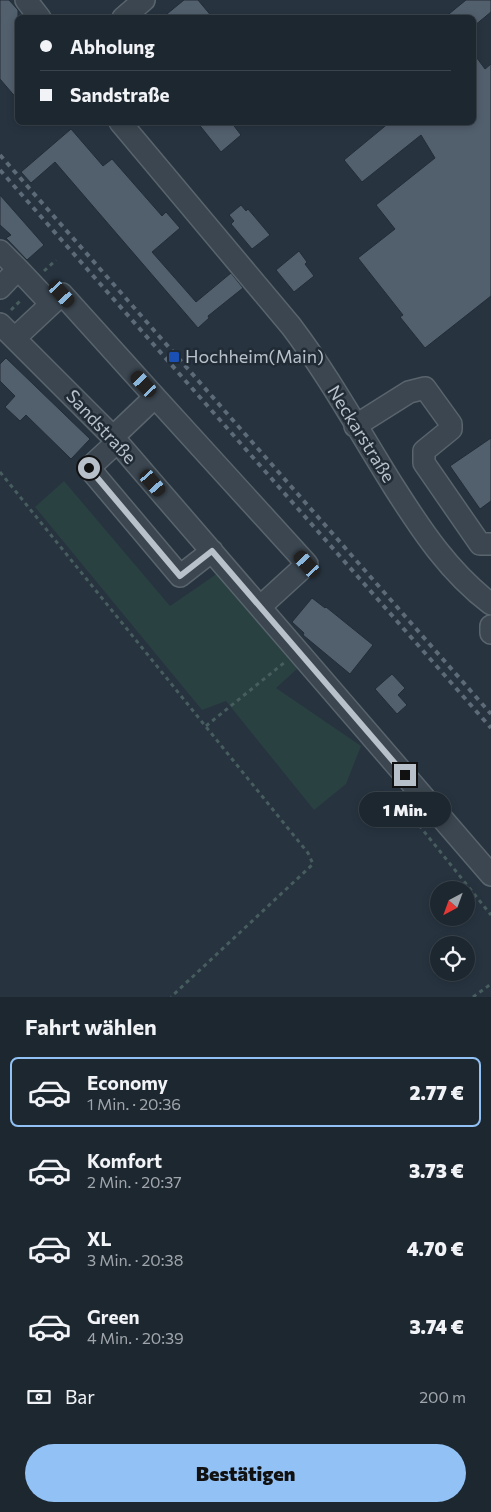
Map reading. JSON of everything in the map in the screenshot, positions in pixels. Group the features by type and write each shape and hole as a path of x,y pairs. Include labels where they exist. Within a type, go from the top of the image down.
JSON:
{"street":[{"path":"26,0 38,15"},
{"path":"126,15 144,0"},
{"name":"Neckarstraße","path":"123,125 291,326 316,361 424,535 460,577 491,604"},
{"path":"0,251 51,304"},
{"path":"0,288 18,269"},
{"path":"9,324 51,304 62,294 307,564 260,607"},
{"name":"Sandstraße","path":"9,324 115,439 491,875"},
{"path":"356,426 409,392 425,388 450,424 451,429 424,451 424,463 480,544 491,544"},
{"path":"155,396 89,468 180,576 212,551"},
{"path":"491,626 491,633"}],"path":[{"path":"9,324 23,298"},
{"path":"0,472 308,852 313,864 170,997"},
{"path":"206,726 298,652"},
{"path":"392,792 491,915"},
{"path":"473,997 491,984"}],"green space":[{"path":"64,481 170,606 218,573 298,668 276,688 361,746 346,784 314,810 226,701 202,710 35,507"}],"building":[{"path":"0,0 9,0 18,10 18,15 15,15 15,96 0,79"},
{"path":"184,0 198,0 210,15 166,15"},
{"path":"466,0 491,0 491,12 476,24 476,15 448,15"},
{"path":"476,57 485,69 491,64 491,296 425,348 400,317 403,315 358,258 395,229 376,205 435,158 421,135 362,182 344,160 386,125 476,125"},
{"path":"199,125 233,125 241,135 221,152"},
{"path":"71,129 103,166 112,159 162,216 166,212 180,228 152,252 196,302 231,273 243,288 208,316 209,318 198,328 55,162 31,183 21,172"},
{"path":"0,195 44,245 27,260 6,238 11,235 0,225"},
{"path":"241,205 246,211 248,209 270,235 252,249 231,224 234,221 229,215"},
{"path":"299,251 307,262 305,264 314,276 294,292 276,270"},
{"path":"6,358 90,439 71,459 26,415 20,421 5,407 15,396 0,381 0,364"},
{"path":"491,438 491,501 480,509 450,466"},
{"path":"312,598 373,645 350,674 303,635 304,633 292,622"},
{"path":"392,674 405,688 398,695 407,705 397,714 375,689"}],"railway":[{"path":"0,155 491,714"},
{"path":"0,170 491,728"}],"place":[{"name":"Hochheim(Main)","path":"174,357"}],"route":[{"path":"89,468 180,576 212,551 405,775"}]}
